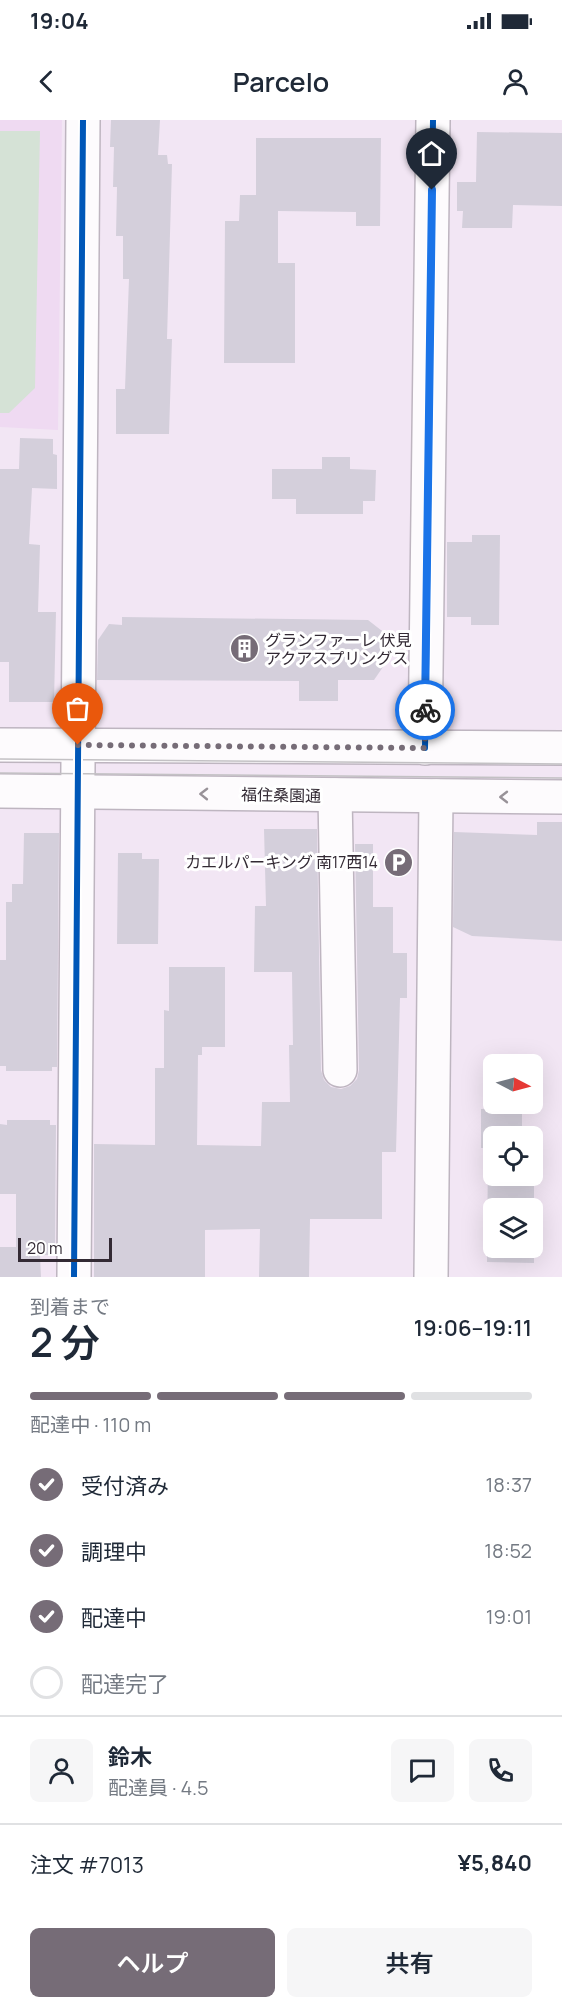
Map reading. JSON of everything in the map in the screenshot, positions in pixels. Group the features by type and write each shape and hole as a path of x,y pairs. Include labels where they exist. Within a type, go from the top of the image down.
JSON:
{"street":[{"path":"74,1277 82,120"},
{"path":"425,748 433,120"},
{"path":"0,745 562,748"},
{"name":"福住桑園通","path":"0,791 562,797"},
{"path":"336,795 340,1070"},
{"path":"431,1277 436,796"}],"shaded area":[{"path":"0,120 62,120 58,430 0,427"},
{"path":"0,131 40,131 35,388 9,413 0,413"}],"building":[{"path":"111,120 160,120 158,155 167,155 168,164 172,164 167,339 172,339 169,434 116,434 116,389 125,389 129,279 123,279 123,236 116,236 117,187 113,187 114,147 110,147"},
{"path":"477,132 562,133 562,206 513,205 512,228 462,228 463,211 457,211 457,182 476,182"},
{"path":"256,138 381,138 380,226 356,226 356,212 278,211 278,263 295,263 295,363 224,363 225,221 239,221 240,195 256,195"},
{"path":"20,438 53,439 53,454 57,455 57,489 32,488 29,544 40,545 38,612 56,612 54,702 9,702 9,662 0,662 0,469 19,469"},
{"path":"322,457 350,457 350,469 376,470 375,501 363,501 363,514 296,514 296,499 272,499 272,469 322,469"},
{"path":"472,535 500,535 499,625 471,625 471,617 447,617 447,542 472,542"},
{"name":"グランファーレ 伏見 アクアスプリングス","path":"122,617 368,620 386,634 385,664 374,680 338,680 338,701 299,701 299,681 97,680 98,640 109,624 122,625"},
{"path":"537,822 562,822 562,941 472,936 453,927 454,832 537,835"},
{"path":"264,829 317,829 321,1070 324,1080 331,1087 341,1089 350,1086 357,1079 359,1070 355,844 373,844 373,907 393,907 393,953 407,953 407,998 400,998 396,1152 382,1152 382,1219 310,1219 309,1277 259,1277 260,1229 205,1230 205,1277 94,1277 94,1144 155,1145 155,1068 164,1068 164,1010 169,1011 169,967 225,967 225,1047 202,1047 202,1055 198,1055 197,1145 261,1146 262,1102 290,1102 289,1045 293,1045 292,972 254,972 255,906 266,906"},
{"path":"24,833 59,833 57,1067 52,1067 52,1071 6,1071 6,1066 0,1066 0,960 6,960 6,902 12,902 12,884 23,884"},
{"path":"118,853 142,853 142,859 159,859 158,944 117,944"},
{"path":"481,1109 483,1109 483,1114 522,1114 522,1126 483,1126 483,1148 481,1148"},
{"path":"7,1120 50,1120 50,1125 56,1125 55,1255 40,1255 41,1277 0,1277 0,1247 16,1247 16,1194 0,1194 0,1124 7,1125"},
{"path":"488,1186 534,1186 534,1198 488,1198"},
{"path":"487,1258 534,1258 534,1263 487,1262"}],"tram line":[{"path":"0,759 562,764"},
{"path":"0,773 562,778"}],"cycle path":[{"path":"74,1277 83,120"},
{"path":"425,748 433,120"}],"way so far":[{"path":"78,745 425,748 425,710"}],"place":[{"name":"グランファーレ 伏見 アクアスプリングス","path":"244,649"},
{"name":"カエルパーキング 南17西14","path":"399,862"}],"route":[{"path":"425,710 432,190"}]}
